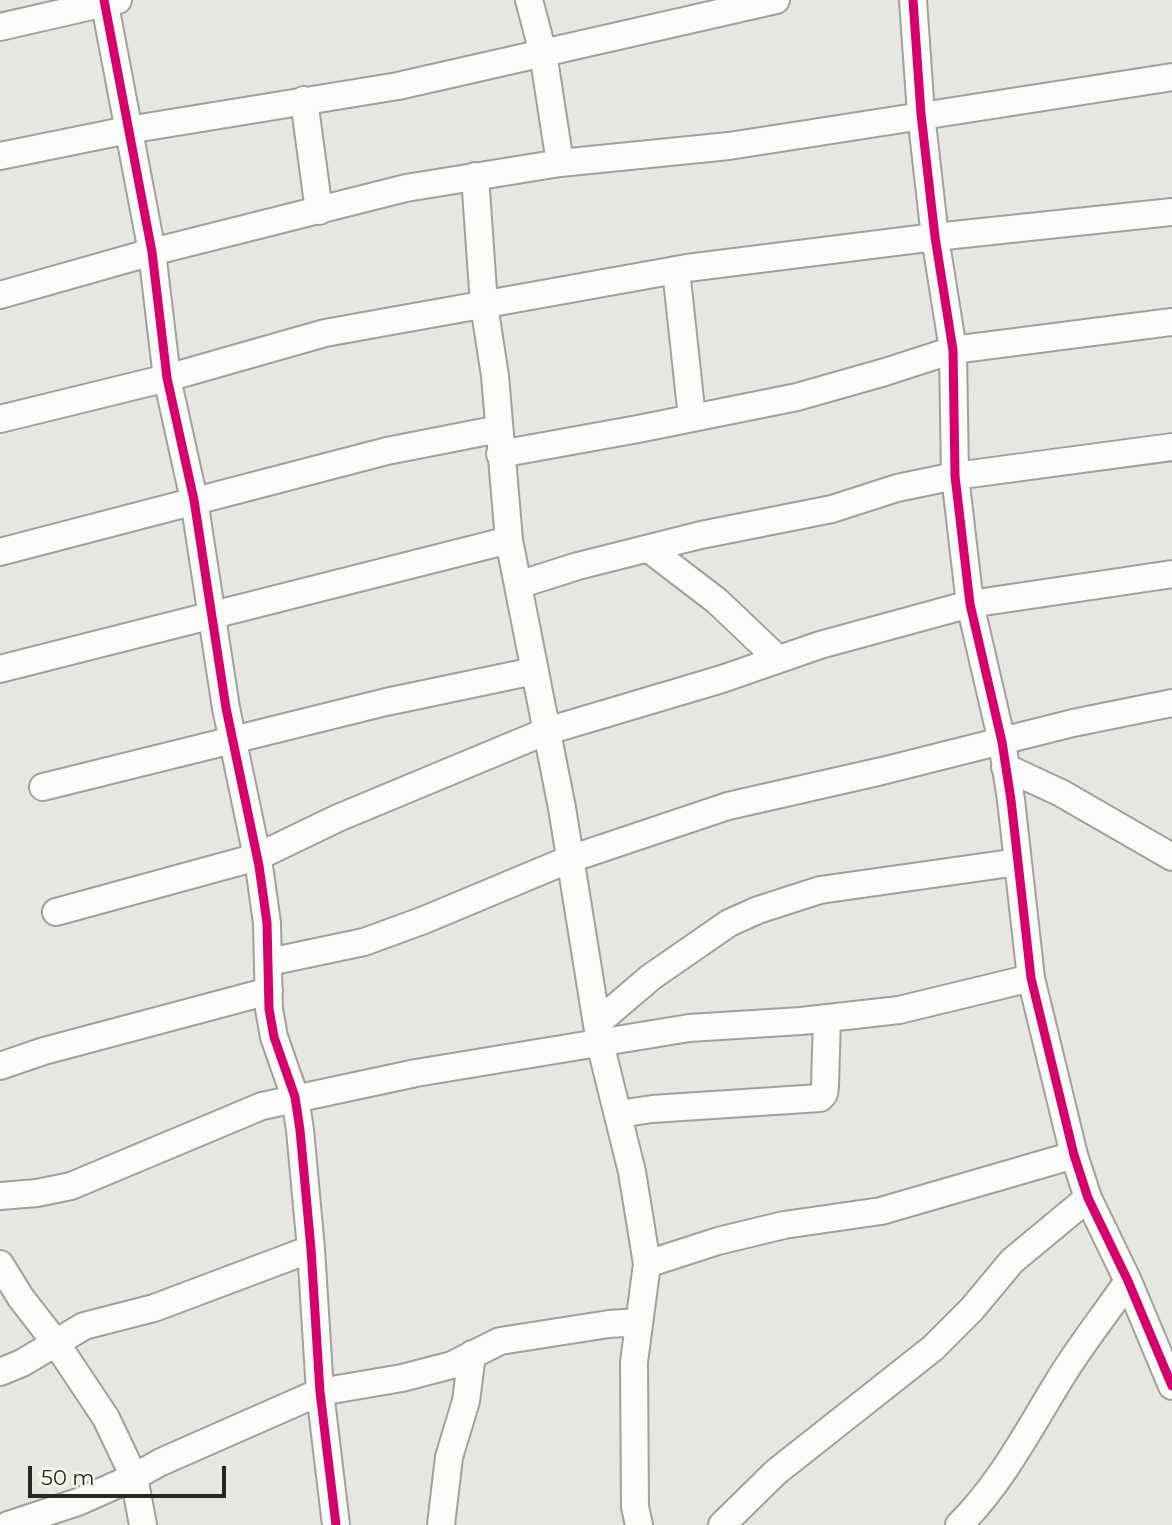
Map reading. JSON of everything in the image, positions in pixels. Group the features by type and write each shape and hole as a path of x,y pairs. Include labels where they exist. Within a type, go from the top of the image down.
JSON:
{"street":[{"path":"529,0 543,53 560,163"},
{"path":"0,156 128,130 398,86 776,0"},
{"path":"913,0 921,114 935,237 953,350 955,475 970,604 1003,754 1031,978 1074,1155 1088,1198 1128,1281 1172,1386"},
{"path":"0,27 109,1 128,130 152,252 167,377 194,500 232,740 257,857 267,923 269,1009 274,1037 295,1097 311,1249 320,1392 336,1525"},
{"path":"0,295 152,252 405,188 560,163 729,146 1172,77"},
{"path":"304,100 319,211"},
{"path":"475,176 484,305 495,376 509,540 547,731 598,1033 632,1172 646,1264 634,1362 635,1507 639,1525"},
{"path":"0,419 167,377 325,333 676,270 935,237 1172,212"},
{"path":"676,270 692,418"},
{"path":"0,552 387,451 499,442 692,418 797,397 953,350 1172,323"},
{"path":"518,585 578,566 701,535 832,509 897,488 955,475 1172,447"},
{"path":"0,670 509,540"},
{"path":"649,549 717,601 778,659"},
{"path":"56,912 257,857 338,818 547,731 722,679 891,624 970,604 1172,574"},
{"path":"43,787 386,702 534,671"},
{"path":"269,962 363,942 424,920 570,859 728,806 1003,754 1073,723 1172,704"},
{"path":"1003,754 1061,793 1172,857"},
{"path":"598,1033 651,977 729,923 758,910 820,890 1018,862"},
{"path":"1,1194 37,1193 71,1186 262,1106 295,1097 598,1033 827,1018 899,1010 1031,978"},
{"path":"0,1066 44,1051 269,991"},
{"path":"619,1114 652,1109 820,1098 824,1094 825,1086 827,1018"},
{"path":"646,1264 718,1241 784,1225 881,1211 1074,1155"},
{"path":"722,1525 776,1472 933,1348 972,1309 1012,1261 1088,1198"},
{"path":"0,1372 22,1363 84,1326 154,1308 311,1249"},
{"path":"0,1264 20,1298 56,1343 106,1418 134,1477 143,1525"},
{"path":"959,1525 975,1509 1029,1431 1065,1371 1128,1281"},
{"path":"8,1525 78,1502 320,1392 402,1378 452,1365 500,1341 639,1322"},
{"path":"441,1525 449,1457 466,1401 472,1354"}],"cycle path":[{"path":"104,0 152,252 167,378 194,500 226,708 259,866 267,923 269,1009 274,1037 295,1097 311,1249 320,1392 336,1525"},
{"path":"913,0 921,114 935,237 953,350 955,476 970,604 1002,742 1031,978 1074,1155 1088,1198 1128,1281 1172,1386"}]}
